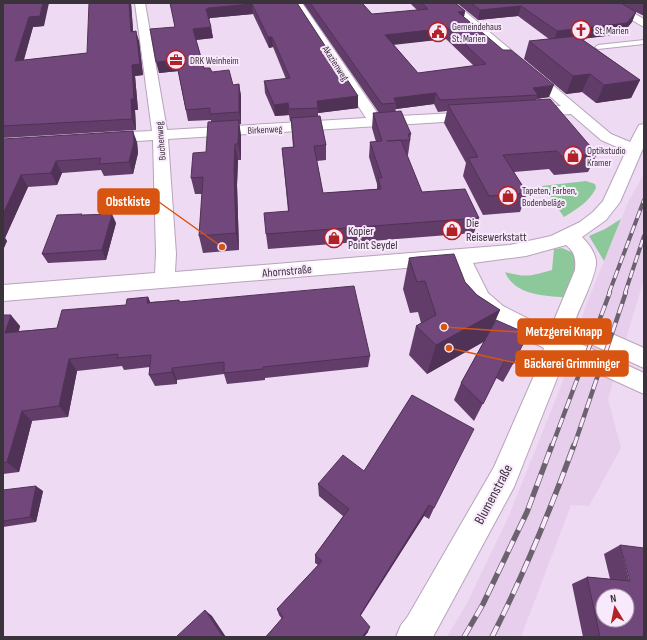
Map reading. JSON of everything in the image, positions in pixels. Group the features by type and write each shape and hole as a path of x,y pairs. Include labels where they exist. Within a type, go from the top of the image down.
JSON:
{"street":[{"name":"Buchenweg","path":"140,3 160,134 166,254 165,280"},
{"name":"Akazienweg","path":"297,3 376,122"},
{"path":"449,3 606,137 634,149"},
{"path":"607,3 644,24"},
{"path":"515,113 574,110"},
{"name":"Birkenweg","path":"92,138 493,115"},
{"name":"Ahornstraße","path":"3,293 461,257 522,251 550,244 568,236 594,220 610,203 644,128"},
{"name":"Blumenstraße","path":"413,637 420,628 504,477 552,362 560,333 585,270 586,260 580,246 568,236"},
{"path":"461,257 473,287 480,299 495,312 514,324 560,333 644,358"},
{"path":"560,333 644,384"}],"lane":[{"path":"598,47 644,42"}],"shaded area":[{"path":"644,174 644,279 608,399 621,448 589,506 571,505 521,637 447,637 466,605 508,518 561,386 585,308 629,200"}],"green space":[{"path":"586,181 595,184 596,188 593,193 582,205 564,217 542,186"},
{"path":"621,219 604,261 589,236 605,229"},
{"path":"562,248 576,254 580,262 564,297 547,296 522,289 509,279 505,272 528,276 552,270 554,249"}],"building":[{"path":"3,3 43,3 40,16 29,17 15,61 87,53 89,3 129,3 131,32 136,31 140,64 132,65 134,99 131,99 132,119 3,126"},
{"path":"170,3 297,3 358,96 317,101 318,108 289,109 288,103 274,105 264,81 290,78 272,37 268,37 252,4 208,8 206,9 211,27 193,29 204,68 210,68 212,72 229,70 233,85 239,84 239,112 210,114 210,108 186,110 176,60 156,62 150,29 175,27"},
{"path":"310,3 362,3 372,14 428,9 422,3 455,3 465,11 458,12 503,50 511,50 554,85 533,88 538,95 440,100 436,93 394,98 396,103 382,104","holes":["448,28 486,64 418,73 385,35"]},
{"path":"471,3 621,3 636,12 627,23 557,31 521,6 480,10"},
{"path":"577,36 640,80 604,85 590,74 573,76 529,41"},
{"path":"550,99 597,154 562,157 557,151 503,155 527,193 489,196 468,158 478,157 448,105"},
{"path":"401,111 411,134 408,134 410,140 401,140 422,192 465,189 479,218 266,234 264,213 289,211 282,148 294,147 291,118 320,116 326,145 314,146 323,193 381,189 378,178 382,178 370,142 382,141 373,113"},
{"path":"239,120 238,144 235,144 234,169 236,233 199,236 203,177 191,178 193,153 206,152 208,122"},
{"path":"133,131 134,142 129,162 99,164 101,158 56,161 51,173 21,175 3,214 3,139"},
{"path":"82,214 81,215 112,214 102,250 42,254 57,215"},
{"path":"454,254 465,282 477,295 500,310 436,345 416,326 436,315 425,281 417,282 409,258"},
{"path":"354,286 370,356 263,367 263,369 224,373 224,362 172,368 172,372 149,375 151,355 117,358 118,354 69,359 59,406 22,411 7,462 3,463 3,315 11,315 5,333 57,328 62,310 126,305 127,299 148,297 147,303 179,300 179,302"},
{"path":"496,320 528,334 513,364 505,360 483,404 461,383"},
{"path":"412,395 474,429 434,508 429,505 360,615 370,627 362,637 266,637 283,617 277,609 322,561 315,555 349,509 318,484 343,455 364,471"},
{"path":"36,486 30,517 3,521 3,490"},
{"path":"620,545 644,548 644,637 600,637 598,628 635,628 635,588 595,588 595,614 587,577 630,581"},
{"path":"205,610 223,637 176,637"}],"railway":[{"path":"609,293 644,200"},
{"path":"625,293 644,236"},
{"path":"552,446 610,292"},
{"path":"574,446 626,292"},
{"path":"464,637 483,604 527,512 552,445"},
{"path":"492,637 536,542 574,445"}],"place":[{"name":"St. Marien","path":"581,30"},
{"name":"Gemeindehaus St. Marien","path":"438,32"},
{"name":"DRK Weinheim","path":"176,60"},
{"name":"Optikstudio Kramer","path":"573,156"},
{"name":"Tapeten, Farben, Bodenbeläge","path":"508,196"},
{"name":"Die Reisewerkstatt","path":"452,230"},
{"name":"Kopier Point Seydel","path":"334,238"},
{"name":"Obstkiste","path":"222,247"},
{"name":"Metzgerei Knapp","path":"444,327"},
{"name":"Bäckerei Grimminger","path":"449,348"}]}
